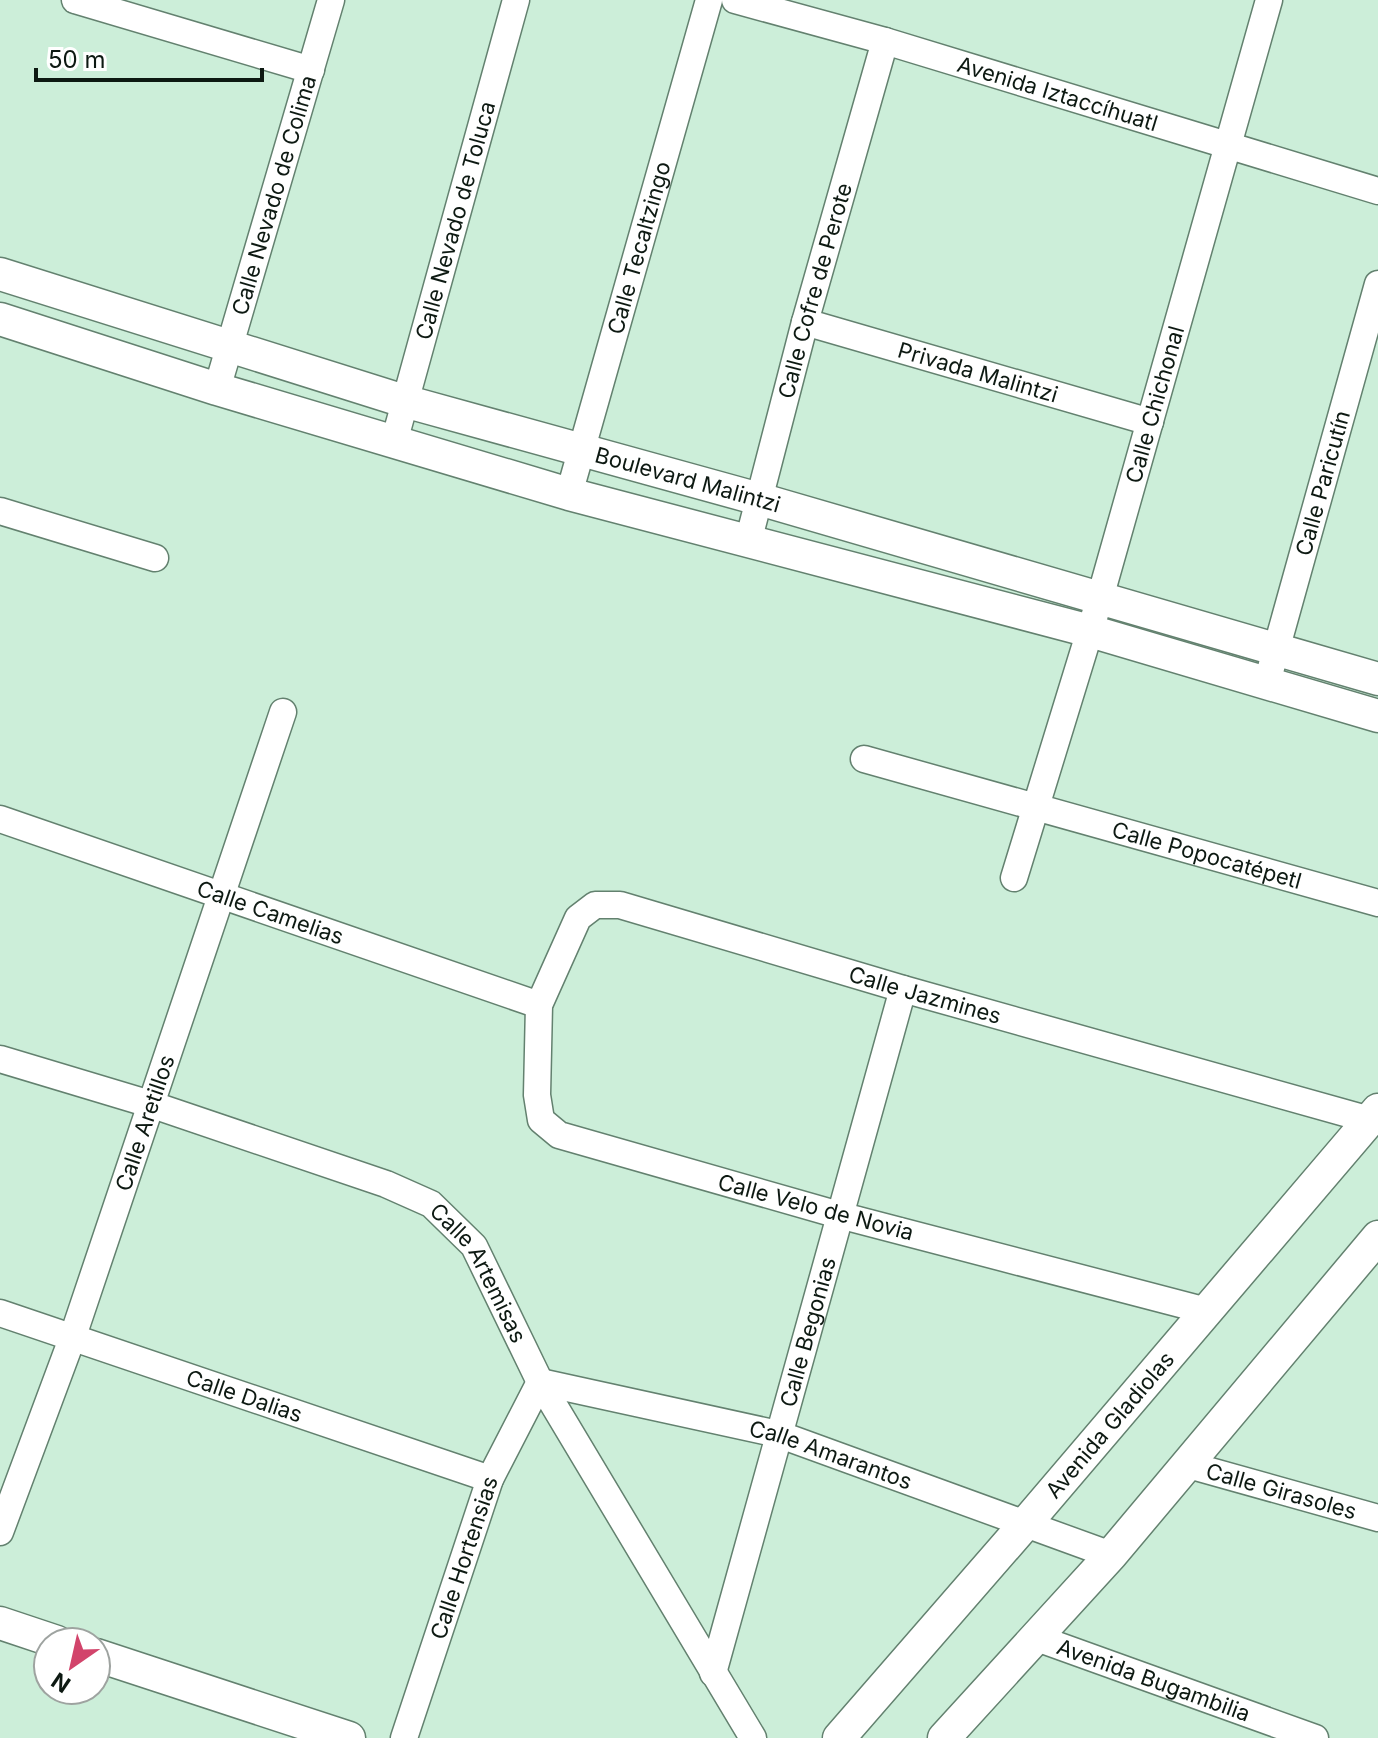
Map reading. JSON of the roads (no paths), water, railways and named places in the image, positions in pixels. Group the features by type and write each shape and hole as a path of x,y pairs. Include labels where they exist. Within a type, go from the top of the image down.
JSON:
{"street":[{"path":"75,0 311,70"},
{"name":"Calle Nevado de Colima","path":"217,389 331,0"},
{"name":"Calle Nevado de Toluca","path":"394,442 516,0"},
{"name":"Calle Tecaltzingo","path":"569,494 709,0"},
{"name":"Avenida Iztaccíhuatl","path":"735,0 885,41 1378,191"},
{"name":"Calle Chichonal","path":"1014,878 1100,598 1269,0"},
{"name":"Calle Cofre de Perote","path":"748,542 805,322 885,41"},
{"name":"Boulevard Malintzi","path":"0,274 404,401 759,499 1378,679"},
{"name":"Calle Paricutín","path":"1268,683 1378,284"},
{"name":"Boulevard Malintzi","path":"0,319 217,389 569,494 1090,631 1378,716"},
{"name":"Privada Malintzi","path":"805,322 1150,422"},
{"path":"0,511 155,558"},
{"name":"Calle Aretillos","path":"0,1532 73,1336 283,712"},
{"name":"Calle Popocatépetl","path":"864,759 1378,903"},
{"name":"Calle Camelias","path":"0,819 539,1005"},
{"name":"Calle Jazmines","path":"539,1005 578,918 595,905 620,905 903,989 1375,1120"},
{"name":"Calle Begonias","path":"713,1673 903,989"},
{"name":"Calle Velo de Novia","path":"539,1005 537,1095 541,1120 559,1135 839,1215 1207,1311"},
{"name":"Calle Artemisas","path":"0,1059 150,1104 386,1184 431,1204 474,1246 540,1382 753,1738"},
{"name":"Avenida Gladiolas","path":"839,1738 1375,1120"},
{"path":"944,1738 1111,1555 1378,1237"},
{"name":"Calle Dalias","path":"0,1313 490,1479"},
{"name":"Calle Amarantos","path":"540,1382 778,1434 1111,1555"},
{"name":"Calle Hortensias","path":"404,1738 490,1479 540,1382"},
{"name":"Calle Girasoles","path":"1185,1464 1378,1518"},
{"path":"0,1623 32,1634"},
{"name":"Avenida Bugambilia","path":"1037,1638 1315,1738"},
{"path":"112,1660 349,1738"}]}
